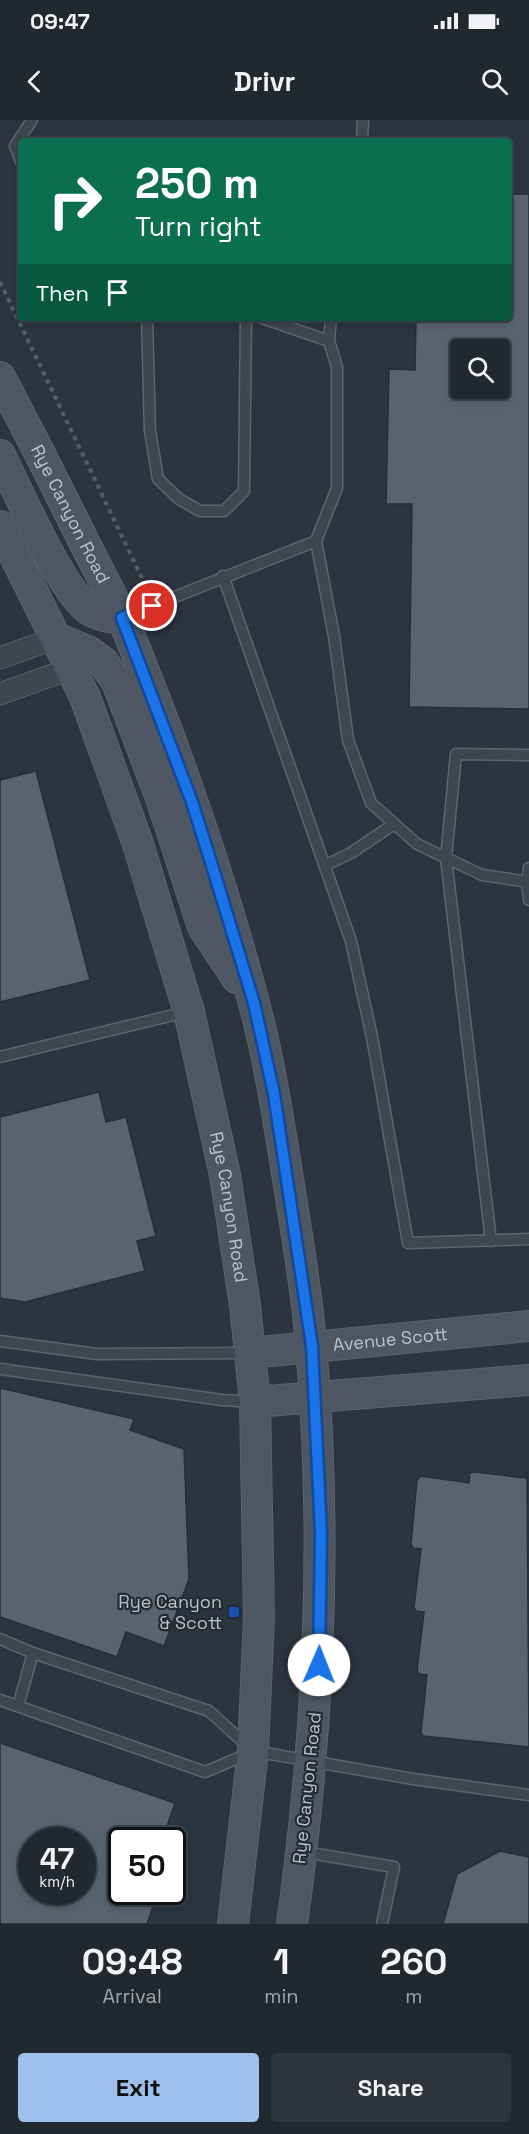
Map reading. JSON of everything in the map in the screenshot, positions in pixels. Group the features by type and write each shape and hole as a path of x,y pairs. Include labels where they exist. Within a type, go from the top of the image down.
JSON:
{"main road":[{"name":"Rye Canyon Road","path":"0,377 122,618 192,802 254,1003 274,1094 312,1346 321,1533 319,1665 311,1762 292,1924"},
{"path":"0,455 62,576 74,593 96,613 108,618 122,618"},
{"name":"Rye Canyon Road","path":"0,526 72,668 138,844 189,1012 225,1175 255,1402 259,1617 253,1751 233,1924"},
{"path":"56,638 88,651 103,662 117,682 161,798 203,927 254,1003"},
{"name":"Avenue Scott","path":"250,1353 529,1326"},
{"path":"255,1402 315,1399 529,1380"}],"street":[{"path":"0,657 56,638"},
{"path":"0,694 72,668"}],"lane":[{"path":"20,138 32,120"},
{"path":"362,138 363,120"},
{"path":"147,321 150,431 158,478 178,499 200,511 224,511 244,491 246,321"},
{"path":"271,321 328,341"},
{"path":"331,321 328,341 337,367 337,488 316,541 334,636 348,740 371,803 417,844 482,876 528,882"},
{"path":"122,618 316,541"},
{"path":"224,576 351,941 372,1037 408,1243 529,1239"},
{"path":"491,1241 446,858 456,754 529,755"},
{"path":"326,865 351,853 394,824"},
{"path":"529,868 529,900"},
{"path":"0,1058 189,1012"},
{"path":"0,1341 97,1354 250,1353"},
{"path":"0,1369 222,1400 255,1402"},
{"path":"0,1639 33,1653 209,1711 253,1751 529,1795"},
{"path":"18,1706 33,1653"},
{"path":"0,1700 205,1772 253,1751"},
{"path":"301,1851 394,1867 382,1924"}],"path":[{"path":"0,282 18,320"},
{"path":"19,321 142,578"}],"building":[{"path":"512,194 529,194 529,709 409,707 412,504 386,504 389,369 415,370 416,321 512,321"},
{"path":"36,771 90,980 0,1002 0,780"},
{"path":"99,1092 106,1122 126,1117 156,1236 137,1241 145,1271 25,1302 0,1298 0,1117"},
{"path":"0,1388 134,1419 130,1430 184,1449 189,1579 164,1646 126,1632 117,1657 0,1617"},
{"path":"527,1469 529,1747 423,1736 421,1733 427,1675 419,1674 417,1670 424,1612 416,1611 414,1607 421,1549 413,1548 411,1544 417,1480 421,1476 469,1483 470,1473 475,1472 526,1478"},
{"path":"0,1743 175,1803 167,1827 108,1827 108,1905 154,1905 147,1924 0,1924"},
{"path":"500,1851 529,1857 529,1924 443,1924 457,1874"}],"place":[{"name":"Rye Canyon & Scott","path":"234,1612"}],"route":[{"path":"152,606 122,618 192,802 254,1003 274,1094 312,1346 321,1533 319,1665"}]}
